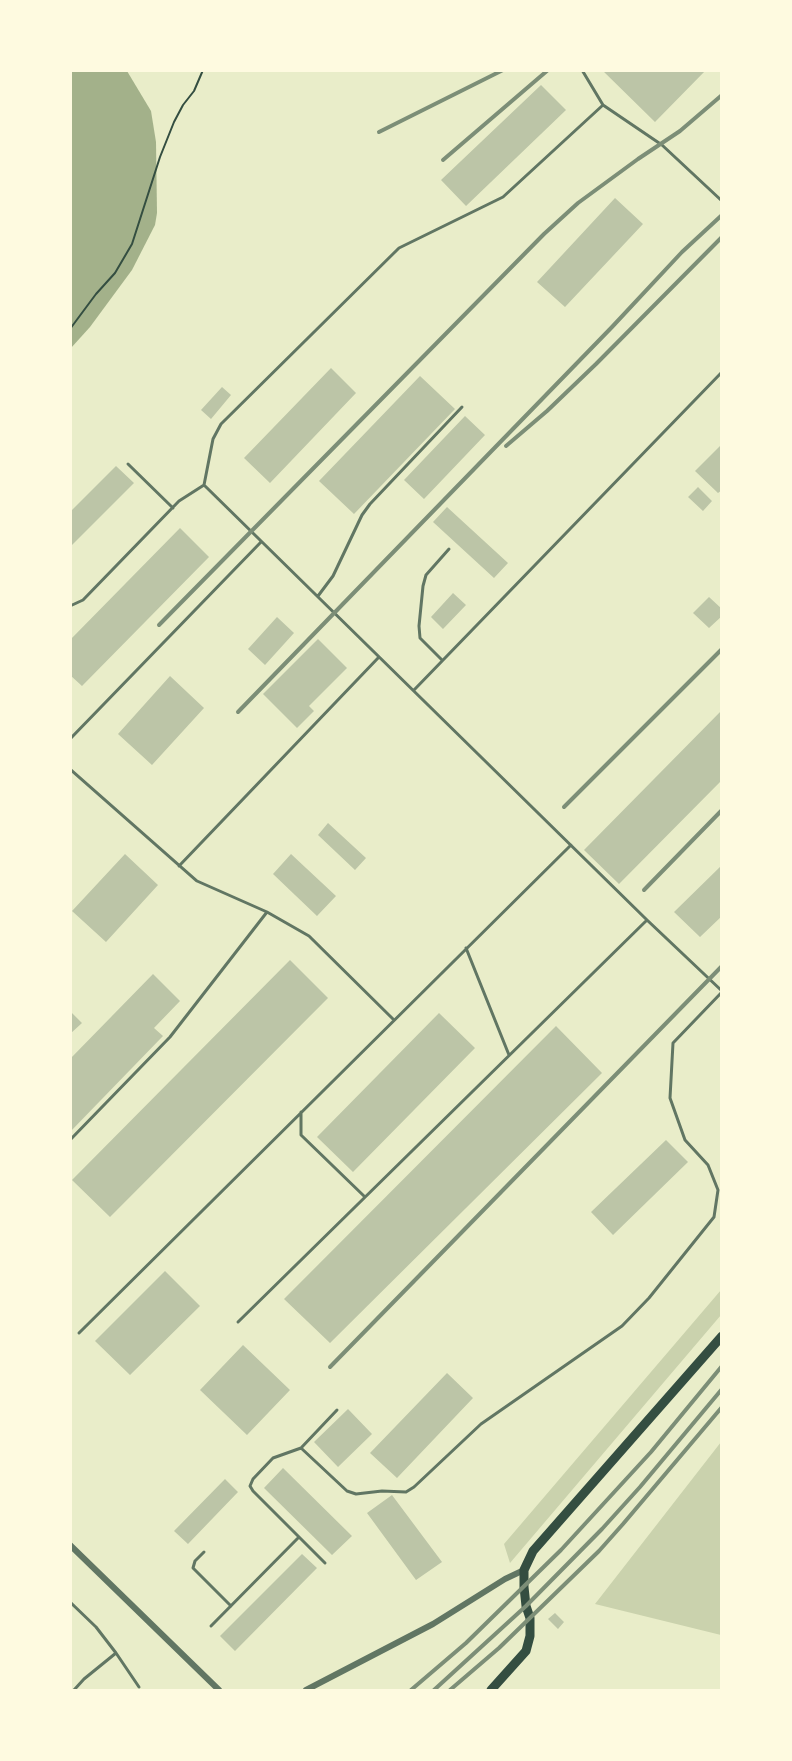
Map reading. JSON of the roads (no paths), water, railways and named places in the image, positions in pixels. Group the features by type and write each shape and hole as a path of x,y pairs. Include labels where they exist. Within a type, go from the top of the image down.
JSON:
{"main road":[{"path":"491,1690 502,1687 526,1651 530,1636 530,1618 526,1606 524,1570 533,1551 722,1336"}],"street":[{"path":"70,1545 218,1690"},
{"path":"306,1690 433,1624 505,1579 524,1570"}],"lane":[{"path":"582,70 603,105 662,145 722,201"},
{"path":"204,485 213,439 221,424 399,248 503,197 603,105"},
{"path":"414,690 722,372"},
{"path":"318,596 333,576 362,515 370,504 462,407"},
{"path":"128,464 173,508"},
{"path":"70,606 83,600 173,508 204,485"},
{"path":"204,485 722,992 673,1043 670,1098 686,1140 708,1165 718,1190 714,1217 649,1298 622,1326 481,1424 406,1492 382,1491 356,1494 347,1491 300,1448"},
{"path":"70,739 261,542"},
{"path":"442,660 420,638 419,626 426,575 449,549"},
{"path":"179,866 379,657"},
{"path":"70,769 197,882 267,912 309,936 393,1020"},
{"path":"79,1333 571,845"},
{"path":"70,1140 170,1037 267,912"},
{"path":"238,1322 647,920"},
{"path":"466,948 509,1056"},
{"path":"301,1112 301,1135 365,1197"},
{"path":"325,1563 250,1486 253,1479 273,1458 300,1448 337,1410"},
{"path":"211,1626 299,1537"},
{"path":"204,1552 195,1561 193,1568 231,1606"},
{"path":"70,1602 96,1627 139,1687"},
{"path":"74,1690 84,1678 116,1653"}],"railway":[{"path":"379,132 503,70"},
{"path":"443,160 548,70"},
{"path":"159,625 544,234 578,203 680,131 722,95"},
{"path":"238,712 682,252 722,215"},
{"path":"506,446 596,364 722,237"},
{"path":"564,807 722,649"},
{"path":"644,890 722,810"},
{"path":"330,1367 722,966"},
{"path":"411,1690 466,1643 561,1550 651,1452 722,1366"},
{"path":"434,1690 526,1606 602,1529 722,1389"},
{"path":"450,1690 499,1648 599,1551 722,1407"}]}
